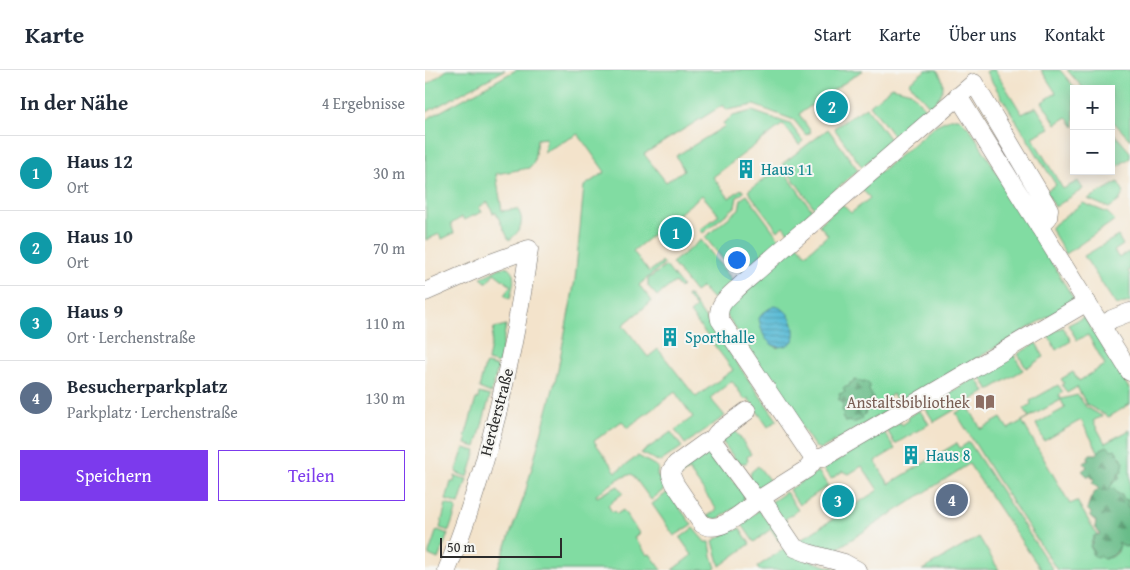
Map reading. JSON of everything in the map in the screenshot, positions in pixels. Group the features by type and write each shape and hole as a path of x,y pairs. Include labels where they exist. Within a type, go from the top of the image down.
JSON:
{"street":[{"path":"813,458 720,320 718,311 723,302 747,280 958,96 1130,372"},
{"name":"Herderstraße","path":"425,292 491,263 529,249 517,324 501,400 474,494 447,570"},
{"path":"813,458 822,458 1087,302"},
{"path":"1102,326 1112,319 1130,312"},
{"path":"747,411 717,433 712,440 675,464 671,470 671,476 675,484 702,524 709,527 717,526 735,517 810,466 813,458"},
{"path":"712,440 763,497 795,548 844,563 857,570"}],"green space":[{"path":"447,70 505,70 425,113 425,86"},
{"path":"516,70 863,70 799,114 811,132 806,135 794,120 754,105 727,110 723,105 644,154 666,182 684,170 676,156 725,126 723,123 733,116 752,111 790,124 803,141 799,145 783,124 713,177 729,198 741,189 744,192 737,197 735,207 703,233 700,230 719,215 702,195 633,251 649,272 662,262 664,264 639,285 652,301 623,325 648,357 658,349 696,397 733,370 690,313 696,308 686,295 689,295 777,420 768,427 748,398 745,400 732,381 710,398 725,416 685,444 675,430 693,417 675,392 627,428 622,421 594,441 616,472 638,456 658,467 657,475 666,488 651,500 632,474 620,478 596,495 597,497 618,486 623,493 608,505 612,512 614,511 617,514 623,510 639,533 634,538 647,555 650,554 662,570 497,570 524,497 557,374 575,280 584,186 605,172 578,134 544,152 546,138 537,139 534,162 529,168 496,174 502,211 517,209 520,213 521,226 513,237 509,240 496,213 493,213 488,202 479,207 482,212 464,220 462,217 451,224 454,233 442,239 439,234 426,240 425,120"},
{"path":"926,70 937,70 943,85 941,94 930,107 909,83"},
{"path":"995,70 1022,114 1036,107 1050,128 1032,137 1063,189 1078,181 1083,189 1055,207 1046,191 1056,185 986,72"},
{"path":"1041,70 1060,70 1073,85 1070,85 1070,121 1067,117 1056,124 1042,102 1056,93"},
{"path":"1067,70 1130,70 1130,140 1115,123 1115,85 1080,85"},
{"path":"892,87 911,92 926,109 895,138 870,105"},
{"path":"866,107 891,141 862,167 834,128"},
{"path":"952,118 959,118 971,130 1075,301 899,404 893,394 886,399 892,408 821,449 815,447 726,314 727,307 797,244 806,254 828,235 819,225 842,204 851,213 870,198 861,188 936,125","holes":["770,308 787,313 793,325 778,348 769,342 762,330 762,314"]},
{"path":"828,129 858,170 815,209 782,164"},
{"path":"1115,135 1130,152 1130,158 1115,167"},
{"path":"781,167 812,210 788,232 783,226 778,231 748,191"},
{"path":"1118,182 1124,192 1119,201 1109,208 1088,199"},
{"path":"747,195 780,240 742,272 737,267 732,271 705,237 739,209 741,199"},
{"path":"1083,203 1108,213 1115,220 1066,254 1051,227"},
{"path":"1118,236 1123,245 1114,251 1119,258 1128,252 1130,255 1130,270 1128,271 1130,275 1130,302 1116,305 1084,256"},
{"path":"701,240 733,281 713,299 702,287 695,292 672,263"},
{"path":"666,266 682,286 680,288 675,282 657,296 648,286 648,279"},
{"path":"508,267 514,278 510,299 504,295 511,286 494,273 487,283 481,278 500,268"},
{"path":"1084,317 1130,390 1130,404 1109,417 1087,405 1077,387 1067,393 1062,385 1064,383 1061,379 1073,372 1079,381 1105,365 1088,335 1077,340 1068,325"},
{"path":"506,325 499,364 488,361 494,328"},
{"path":"1063,327 1071,341 1056,350 1048,335"},
{"path":"1036,343 1044,357 1026,368 1018,354"},
{"path":"1014,355 1023,370 989,390 980,376"},
{"path":"485,365 498,367 491,393 479,388"},
{"path":"976,377 985,392 934,422 925,408"},
{"path":"854,380 866,382 870,385 869,390 874,400 872,402 872,409 867,408 862,417 863,419 853,423 850,421 845,422 842,417 845,414 842,411 843,403 838,399 840,398 839,394 845,392 843,388 849,386"},
{"path":"1058,385 1063,392 1059,395 1061,399 1078,395 1086,407 1102,416 1093,421 1105,443 1130,430 1130,508 1127,507 1122,497 1110,487 1122,471 1122,458 1116,452 1106,448 1099,453 1081,420 1044,441 1036,424 1065,408 1061,400 1022,421 1029,417 1024,409 1031,404 1030,401"},
{"path":"479,393 490,396 476,447 466,444 467,439 465,437"},
{"path":"968,406 981,429 1001,418 1008,429 1022,421 1070,504 1077,501 1097,535 1094,536 1090,546 1092,550 1104,559 1112,557 1118,552 1119,542 1127,547 1130,545 1130,570 1057,570 956,413"},
{"path":"920,411 929,424 895,444 887,430 900,422 902,425 909,420 908,417"},
{"path":"740,423 742,426 735,430 751,454 747,457 748,461 746,463 738,463 721,440"},
{"path":"671,432 682,447 660,462 641,453"},
{"path":"884,432 895,449 875,461 889,484 957,443 960,448 969,442 1053,570 1041,570 969,464 838,548 847,556 799,543 770,503 786,492 798,510 785,519 799,541 878,490 862,466 849,474 843,471 831,479 823,469"},
{"path":"1107,446 1112,450 1115,449 1124,462 1122,471 1119,473 1120,477 1113,481 1110,487 1122,495 1123,499 1128,500 1127,506 1130,508 1130,545 1125,547 1119,542 1120,545 1117,552 1104,559 1100,556 1097,558 1092,554 1090,546 1093,542 1092,540 1094,536 1100,534 1095,527 1096,521 1091,517 1091,513 1087,509 1092,495 1099,489 1092,483 1094,480 1082,471 1087,467 1084,463 1089,460 1090,454 1097,454"},
{"path":"464,448 476,451 468,477 456,471"},
{"path":"710,450 744,495 742,503 718,519 706,517 717,510 689,470 677,478 677,473"},
{"path":"758,466 770,481 763,488 755,485 750,479 751,472"},
{"path":"818,471 828,486 799,505 789,490"},
{"path":"455,476 467,479 459,504 446,500 451,482 454,482"},
{"path":"668,492 692,525 674,536 652,504"},
{"path":"446,504 457,508 449,531 440,528"},
{"path":"759,510 780,536 779,541 771,529 754,542 741,523"},
{"path":"693,528 705,542 710,542 716,568 713,570 672,570 692,555 680,538"},
{"path":"740,528 750,544 720,566 713,541 733,529 735,531"},
{"path":"438,530 448,534 438,559 429,555 429,553"},
{"path":"979,537 999,570 922,570"},
{"path":"785,548 795,556 839,570 829,570 827,568 825,570 759,570 757,567"}],"water":[{"path":"774,306 784,310 793,324 793,341 783,347 773,345 765,338 759,320 763,313"}],"place":[{"name":"Haus 10","path":"832,107"},
{"name":"Haus 11","path":"746,169"},
{"name":"Haus 12","path":"676,233"},
{"name":"Sporthalle","path":"670,337"},
{"name":"Anstaltsbibliothek","path":"985,402"},
{"name":"Haus 8","path":"911,455"},
{"name":"Besucherparkplatz","path":"952,500"},
{"name":"Haus 9","path":"838,501"}]}
